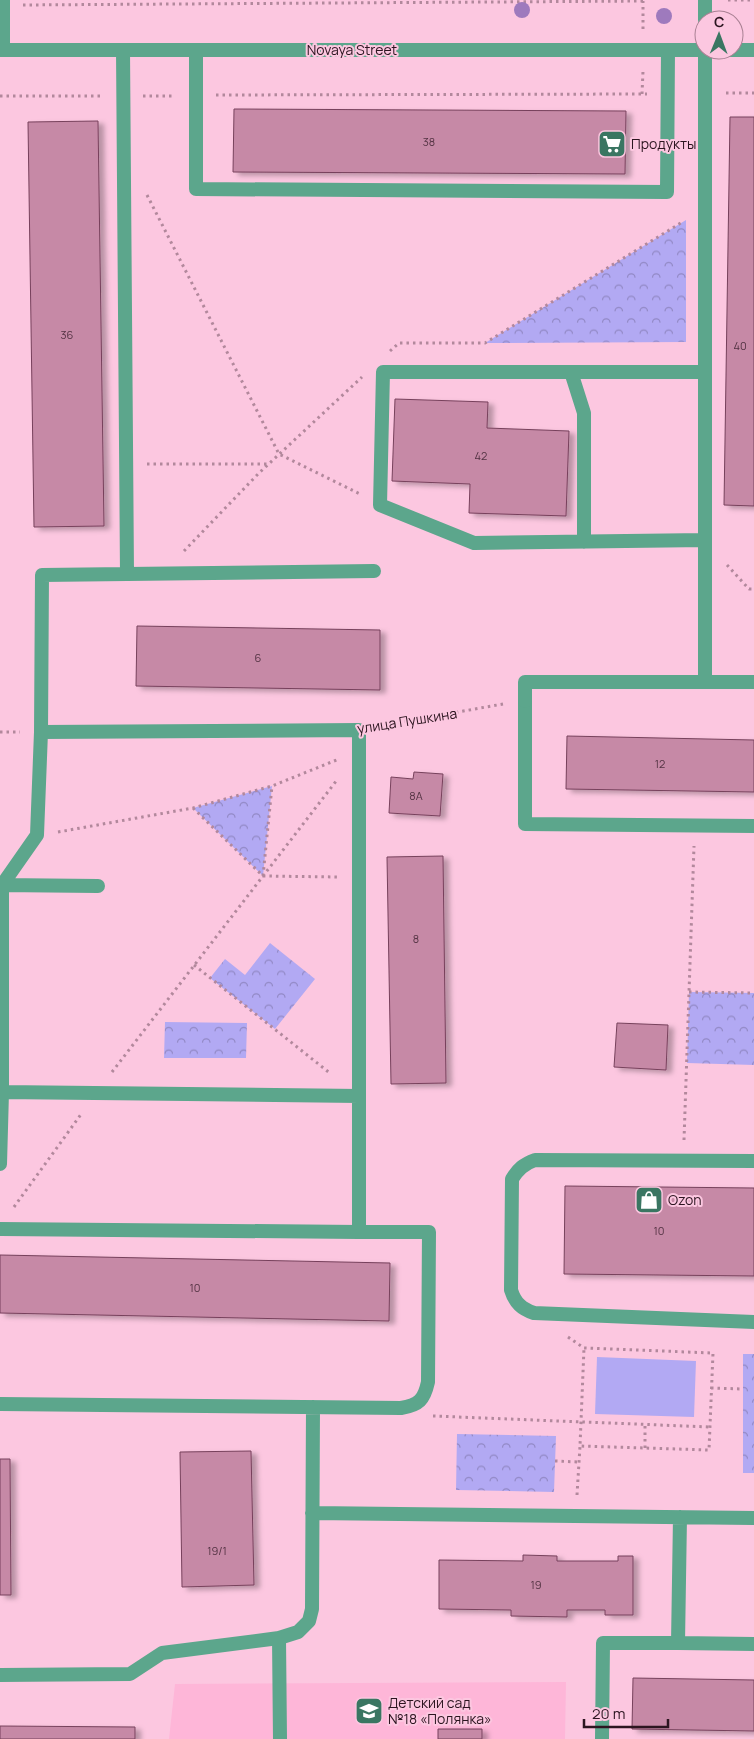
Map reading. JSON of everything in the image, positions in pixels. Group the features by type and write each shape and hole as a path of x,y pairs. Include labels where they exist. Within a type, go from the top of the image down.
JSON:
{"street":[{"path":"2,50 3,2"},
{"name":"Novaya Street","path":"2,50 694,50"},
{"path":"123,50 127,574"},
{"path":"196,50 196,189 667,192 668,50"},
{"path":"704,60 705,682"},
{"path":"705,372 383,372 380,505 474,543 705,540"},
{"path":"571,372 584,413 584,542"},
{"path":"0,1164 2,1092 1,885 38,835 42,575 374,571"},
{"path":"754,682 525,682 525,824 754,826"},
{"path":"359,730 359,1232"},
{"name":"улица Пушкина","path":"41,732 359,730"},
{"path":"1,885 98,886"},
{"path":"2,1092 359,1096"},
{"path":"754,1161 535,1160 525,1163 512,1180 511,1290 518,1306 534,1313 754,1322"},
{"path":"0,1229 429,1232 428,1382 425,1395 414,1406 401,1408 0,1404"},
{"path":"0,1675 130,1674 162,1653 279,1638 298,1632 309,1621 312,1609 313,1407"},
{"path":"312,1513 754,1518"},
{"path":"678,1643 680,1517"},
{"path":"279,1638 280,1739"},
{"path":"602,1739 603,1643 754,1644"}],"path":[{"path":"43,0 46,5"},
{"path":"728,0 751,0"},
{"path":"3,2 46,5 96,2 643,1"},
{"path":"705,93 754,93"},
{"path":"0,96 668,94"},
{"path":"146,193 279,454 380,505"},
{"path":"126,464 268,464"},
{"path":"705,540 749,589 754,589"},
{"name":"улица Пушкина","path":"359,730 525,701"},
{"path":"0,732 23,732"},
{"path":"38,835 193,808 272,786 358,752"},
{"path":"11,1210 96,1093 358,752"},
{"path":"263,876 272,786"},
{"path":"193,808 263,876 359,878"},
{"path":"683,1161 694,825"},
{"path":"194,965 359,1096"},
{"path":"689,992 754,993"},
{"path":"576,1516 584,1348 713,1353 709,1450 580,1446"},
{"path":"711,1388 743,1389"},
{"path":"401,1408 401,1415 710,1427"},
{"path":"645,1424 645,1448"},
{"path":"555,1461 579,1462"}],"shaded area":[{"name":"Детский сад №18 «Полянка»","path":"566,1682 565,1739 169,1739 175,1684"}],"green space":[{"path":"686,220 686,342 485,343"},
{"path":"272,786 263,876 193,808"},
{"path":"270,943 315,979 275,1029 210,978 225,959 245,975"},
{"path":"689,992 754,993 754,1065 687,1063"},
{"path":"165,1022 247,1023 246,1058 164,1058"},
{"path":"743,1354 754,1354 754,1473 743,1473"},
{"path":"597,1357 696,1361 694,1417 595,1414"},
{"path":"457,1434 556,1436 554,1492 456,1490"}],"building":[{"path":"234,109 626,111 625,174 233,172"},
{"path":"730,117 754,117 754,506 724,505"},
{"path":"98,121 104,526 34,527 28,122"},
{"path":"395,399 488,402 487,428 569,431 566,516 469,513 470,484 392,481"},
{"path":"137,626 380,630 380,690 136,686"},
{"path":"567,736 754,740 754,792 566,789"},
{"path":"414,772 443,774 440,816 389,813 391,777 413,779"},
{"path":"443,856 446,1083 391,1084 387,857"},
{"path":"617,1023 668,1025 666,1070 614,1067"},
{"path":"565,1186 754,1188 754,1276 564,1274"},
{"path":"0,1255 390,1263 389,1321 0,1313"},
{"path":"251,1451 254,1585 182,1587 180,1452"},
{"path":"0,1459 10,1459 11,1595 0,1595"},
{"path":"523,1555 557,1556 557,1561 618,1561 618,1556 633,1556 633,1615 605,1615 605,1610 567,1610 567,1617 511,1616 511,1610 439,1609 439,1560 523,1561"},
{"path":"633,1678 754,1680 754,1731 632,1729"},
{"path":"0,1726 135,1727 135,1739 0,1739"},
{"path":"438,1729 482,1729 482,1739 438,1739"}],"place":[{"name":"Продукты","path":"612,144"},
{"name":"Ozon","path":"649,1200"},
{"name":"Детский сад №18 «Полянка»","path":"369,1711"}]}
